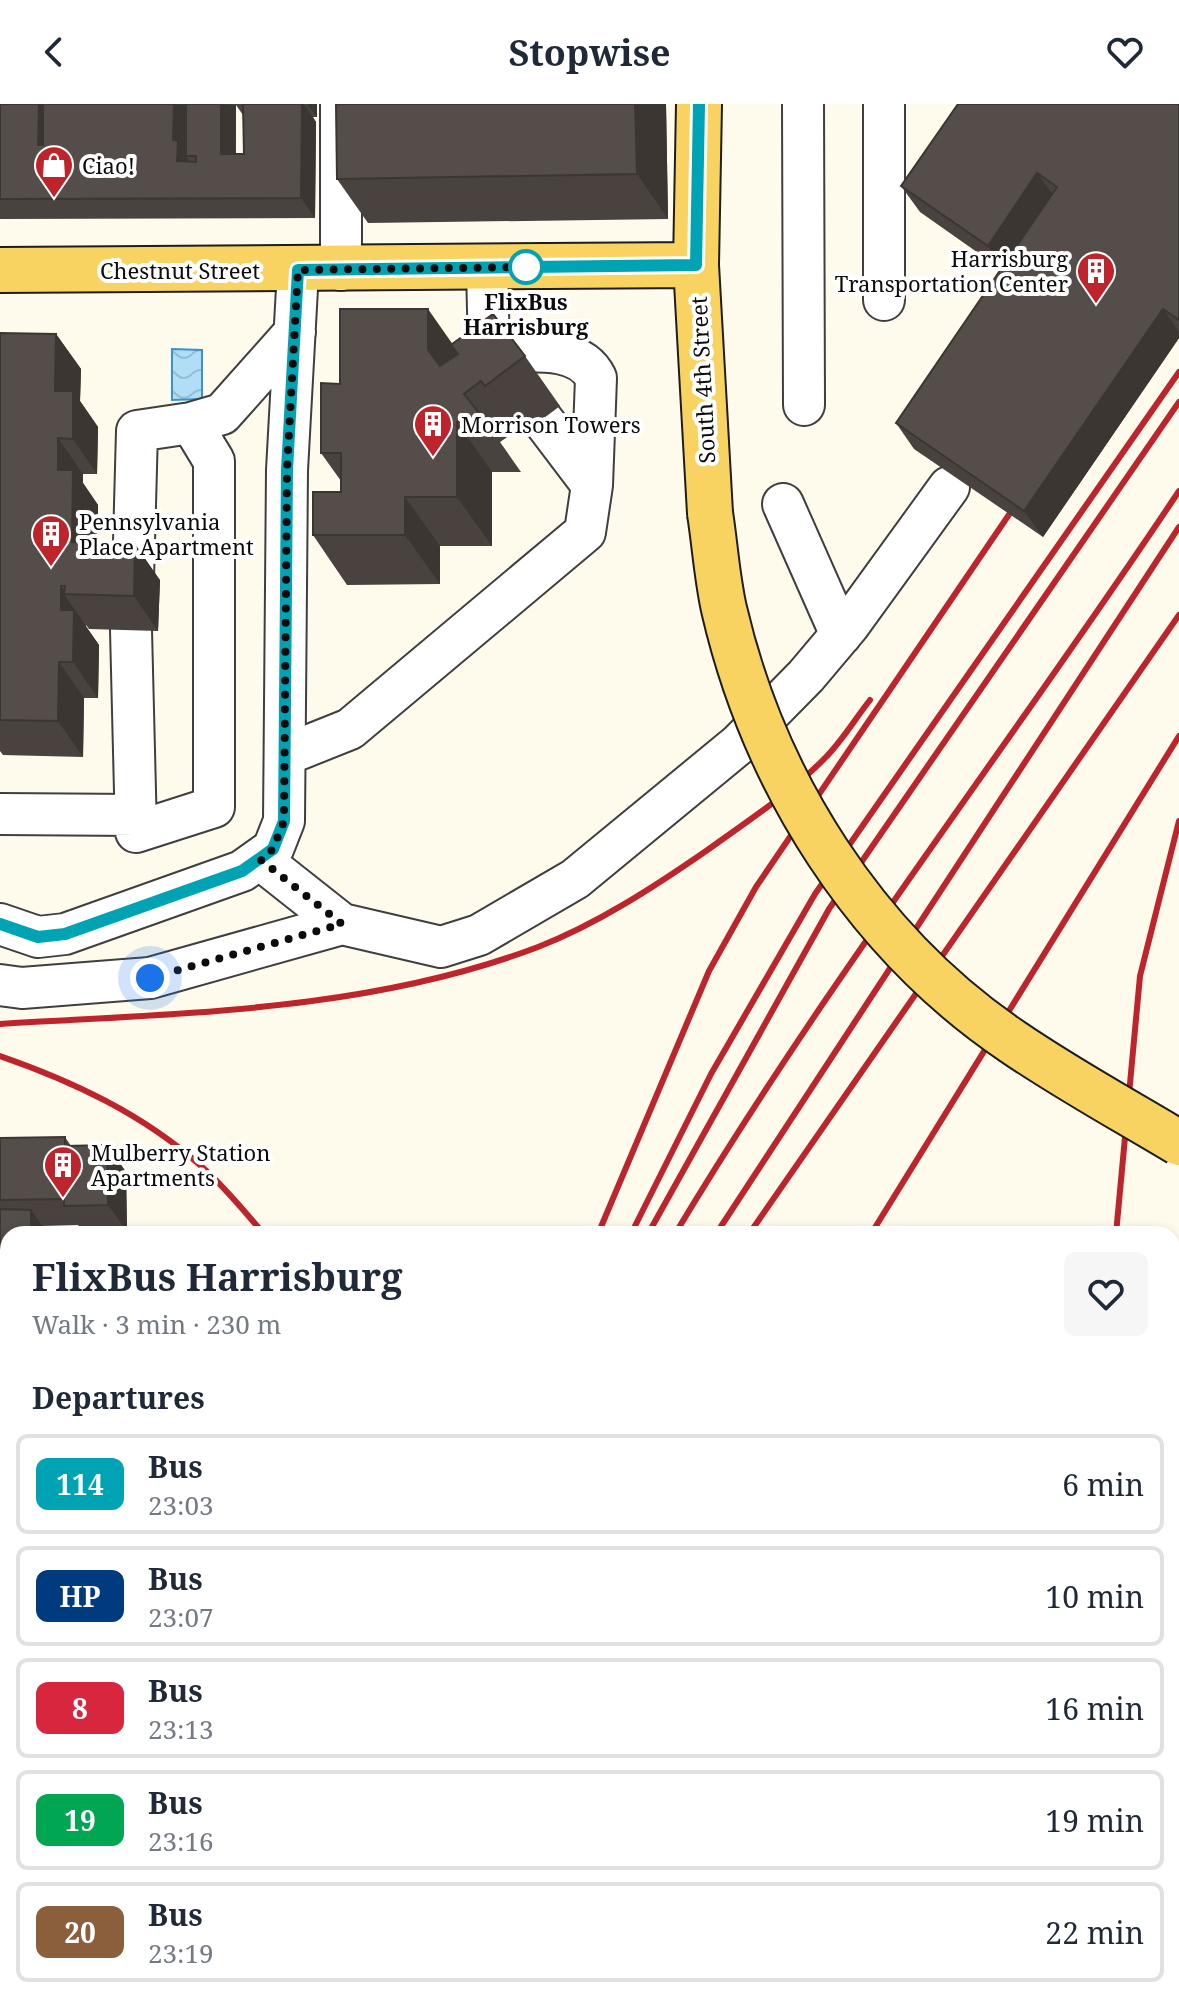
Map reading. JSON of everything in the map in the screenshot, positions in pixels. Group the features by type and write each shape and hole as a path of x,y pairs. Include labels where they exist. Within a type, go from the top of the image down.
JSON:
{"main road":[{"name":"South 4th Street","path":"699,104 696,265 710,513 724,608 757,718 791,793 844,878 909,952 961,1002 1012,1042 1179,1143"},
{"name":"Chestnut Street","path":"0,270 341,270 696,265"}],"street":[{"path":"341,104 341,270"},
{"path":"803,104 804,405"},
{"path":"884,104 884,300"},
{"path":"285,755 350,729 585,532 592,485 596,378 592,369 573,355 499,364 487,268"},
{"path":"0,924 38,937 65,934 242,871 267,855 284,821 287,470 298,270"},
{"path":"133,579 137,431 191,423 222,414 295,332"},
{"path":"542,419 592,485"},
{"path":"131,630 136,832 214,807 214,461 191,423"},
{"path":"0,985 22,988 150,978 342,924 441,947 479,935 562,887 739,744 806,676 841,635 949,487"},
{"path":"783,504 841,635"},
{"path":"0,814 136,815"},
{"path":"267,855 342,924"}],"water":[{"path":"172,349 202,350 202,399 172,400"}],"building":[{"path":"0,104 39,104 38,145 43,145 43,104 174,104 173,140 178,141 177,161 196,162 196,156 186,156 186,104 221,104 221,154 244,154 243,104 302,104 301,198 0,199"},
{"path":"336,104 635,104 637,174 337,179"},
{"name":"Harrisburg Transportation Center","path":"958,104 1179,104 1179,320 1163,309 1024,511 896,423 1057,187 1037,173 988,246 901,186"},
{"path":"340,309 428,309 428,350 440,366 458,354 451,345 493,314 525,356 485,386 481,381 464,394 486,422 457,422 457,497 405,497 405,535 313,535 313,492 341,492 341,453 321,453 321,383 340,384"},
{"name":"Pennsylvania Place Apartment","path":"0,333 56,334 55,391 73,391 73,439 58,438 58,470 73,470 72,542 135,544 134,596 64,594 65,586 61,586 61,610 74,610 73,662 59,662 58,721 0,720"},
{"path":"65,1137 65,1146 107,1145 108,1205 64,1206 64,1199 0,1200 0,1138"},
{"path":"0,1209 31,1210 31,1226 0,1226"}],"railway":[{"path":"635,1226 711,1074 815,894 1179,372"},
{"path":"652,1226 829,909 1179,402"},
{"path":"680,1226 858,952 1179,491"},
{"path":"601,1226 709,971 756,887 1023,494"},
{"path":"721,1226 1179,527"},
{"path":"755,1226 1179,615"},
{"path":"0,1024 204,1012 340,997 473,969 538,947 582,927 646,891 768,807 825,758 870,700"},
{"path":"876,1226 1179,736"},
{"path":"1117,1226 1140,976 1179,821"},
{"path":"0,1056 80,1088 155,1130 209,1174 257,1226"}],"bus line":[{"name":"114","path":"0,924 38,937 65,934 242,871 273,849 284,821 287,470 298,270 696,265 699,104"}],"place":[{"name":"Ciao!","path":"54,199"},
{"name":"FlixBus Harrisburg","path":"526,267"},
{"name":"Harrisburg Transportation Center","path":"1096,305"},
{"name":"Morrison Towers","path":"433,458"},
{"name":"Pennsylvania Place Apartment","path":"51,568"},
{"name":"Mulberry Station Apartments","path":"63,1199"}],"route":[{"path":"150,978 342,924 261,860 273,849 284,821 287,470 298,270 532,267 526,267"}]}
